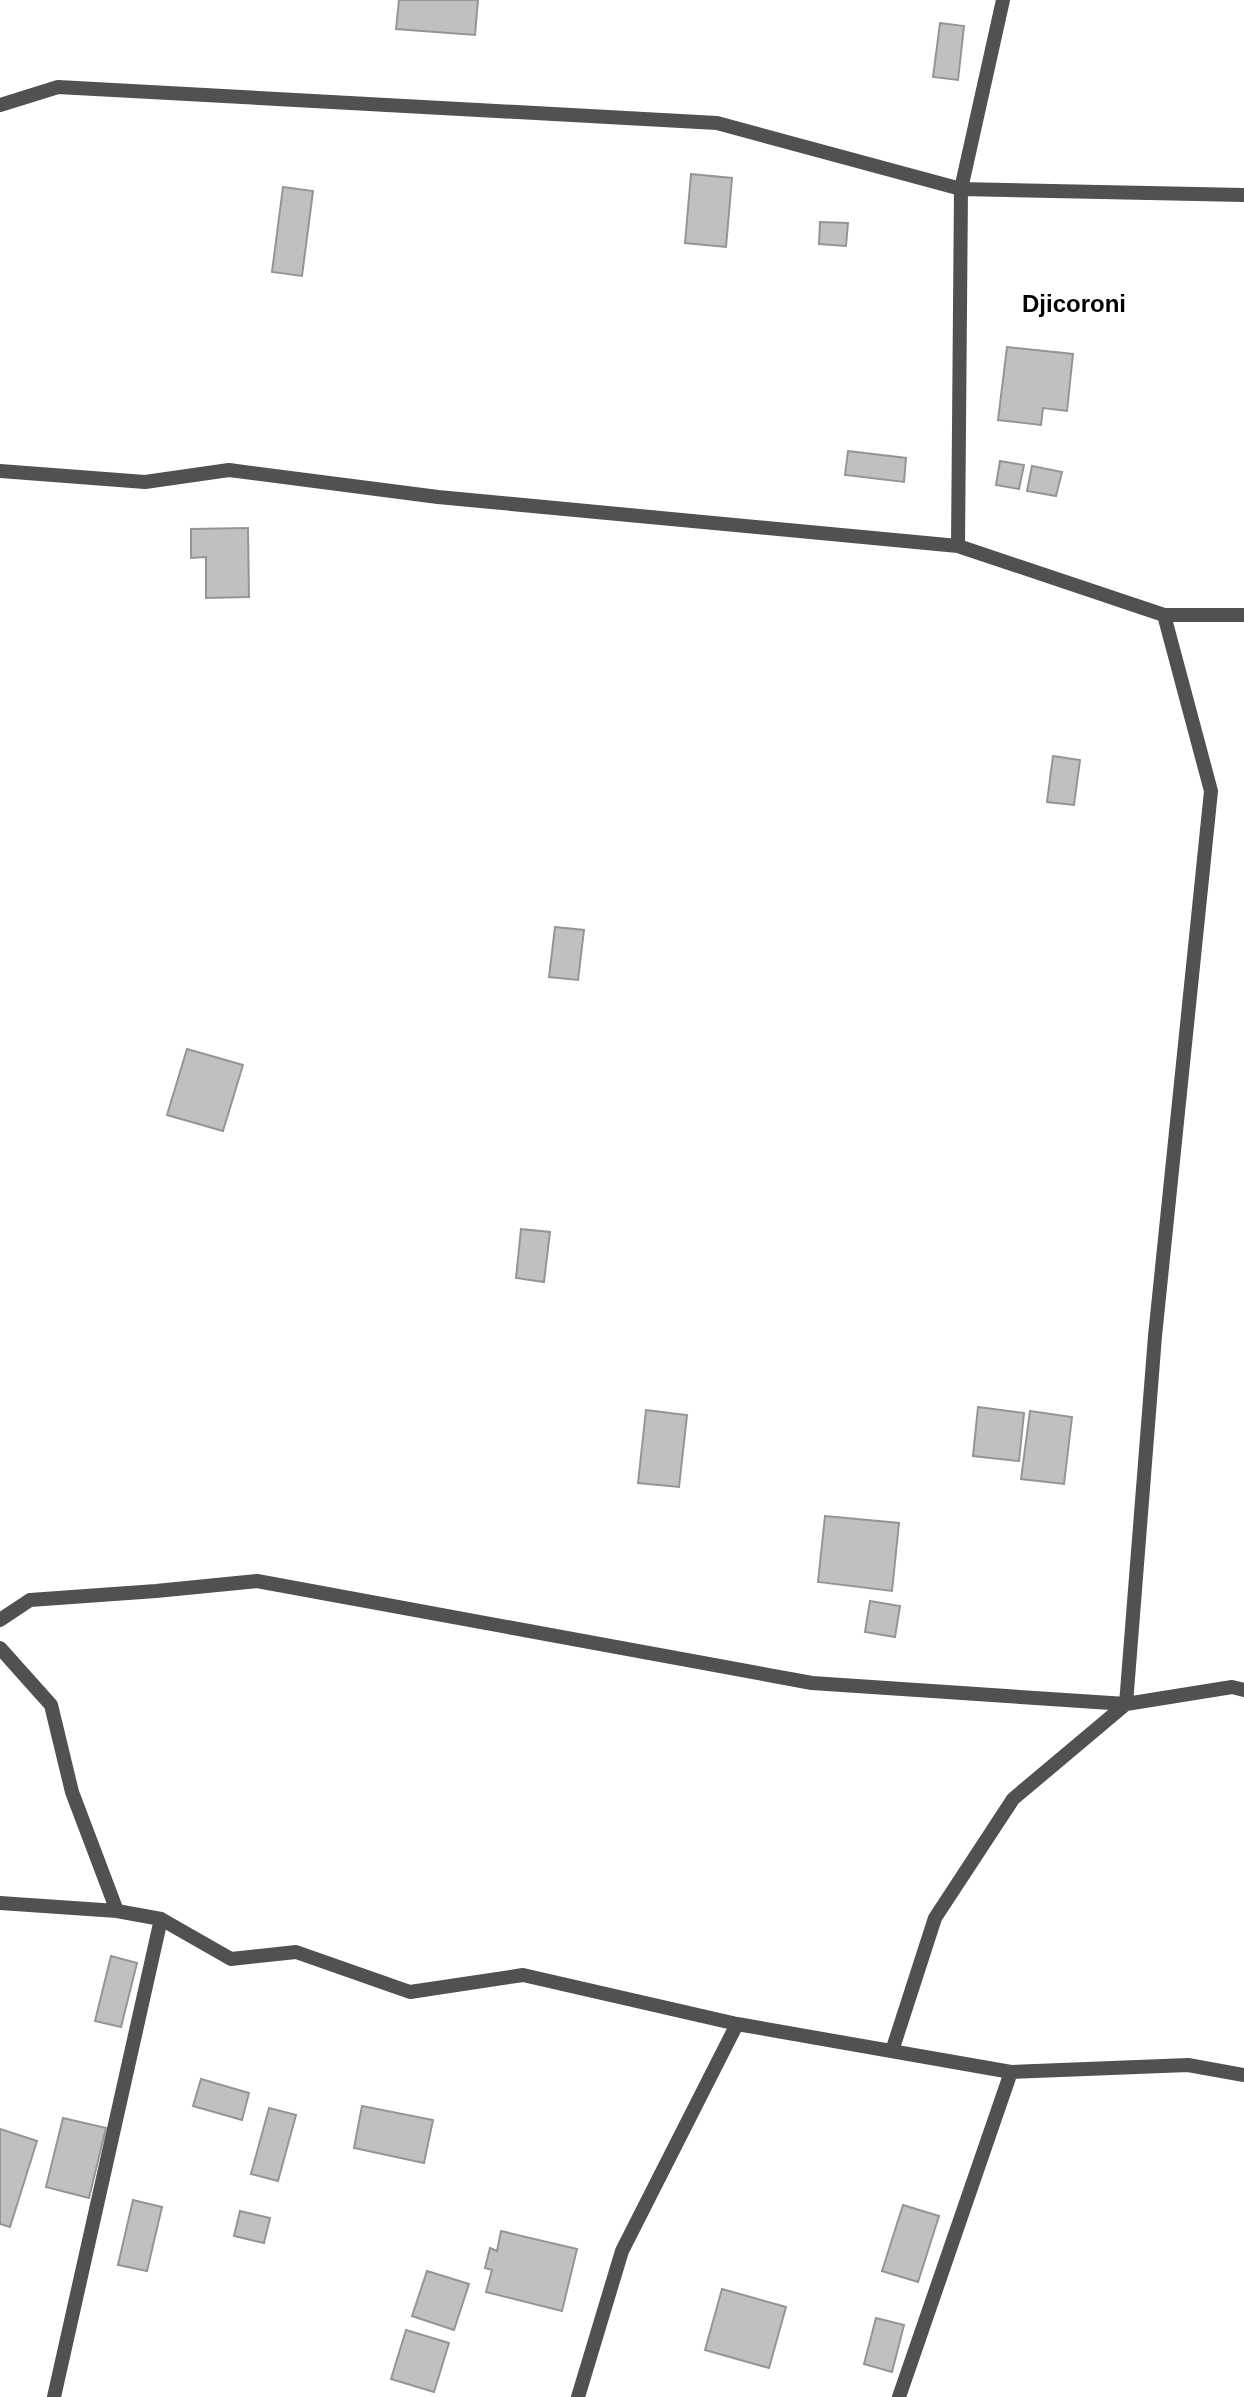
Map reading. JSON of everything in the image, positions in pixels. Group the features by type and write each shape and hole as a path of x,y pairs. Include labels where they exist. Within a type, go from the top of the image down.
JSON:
{"street":[{"path":"958,546 961,189 1003,0"},
{"path":"0,105 58,87 717,122 961,189 1244,195"},
{"path":"0,471 145,482 229,470 438,497 958,546 1164,615 1244,615"},
{"path":"892,2051 935,1918 1013,1800 1126,1704 1155,1336 1211,791 1164,615"},
{"path":"0,1620 30,1600 257,1581 812,1683 1126,1704 1232,1687 1244,1690"},
{"path":"0,1648 51,1705 72,1792 117,1911"},
{"path":"0,1903 117,1911 161,1919 231,1959 296,1952 410,1992 523,1975 737,2024 1011,2072 1188,2065 1244,2075"},
{"path":"54,2397 161,1919"},
{"path":"578,2397 622,2250 737,2024"},
{"path":"899,2397 1011,2072"}],"building":[{"path":"399,0 478,0 475,35 396,29"},
{"path":"940,23 964,26 958,80 933,77"},
{"path":"691,174 732,178 726,247 685,243"},
{"path":"283,187 313,191 302,276 272,272"},
{"path":"820,222 848,223 846,246 819,244"},
{"path":"1007,347 1073,354 1067,411 1043,408 1041,425 998,420"},
{"path":"848,451 906,458 904,482 845,475"},
{"path":"1000,461 1024,465 1019,489 996,485"},
{"path":"1032,466 1062,472 1056,496 1027,491"},
{"path":"248,528 249,597 206,598 206,557 191,558 191,529"},
{"path":"1053,756 1080,760 1074,805 1047,802"},
{"path":"555,927 584,930 578,980 549,977"},
{"path":"187,1049 243,1065 223,1131 167,1115"},
{"path":"521,1229 550,1232 544,1282 516,1278"},
{"path":"978,1407 1024,1413 1019,1461 973,1456"},
{"path":"646,1410 687,1415 679,1487 638,1483"},
{"path":"1030,1411 1072,1417 1064,1484 1021,1479"},
{"path":"825,1516 899,1523 892,1591 818,1582"},
{"path":"870,1601 900,1606 895,1637 865,1632"},
{"path":"111,1956 137,1963 121,2027 95,2021"},
{"path":"201,2079 249,2093 242,2120 193,2106"},
{"path":"362,2106 433,2120 424,2163 354,2148"},
{"path":"269,2108 296,2115 278,2181 251,2174"},
{"path":"63,2118 106,2128 89,2198 46,2187"},
{"path":"0,2129 37,2141 10,2227 0,2224"},
{"path":"133,2200 162,2207 147,2271 118,2265"},
{"path":"903,2205 939,2216 918,2282 882,2271"},
{"path":"240,2211 270,2218 264,2243 234,2236"},
{"path":"501,2231 577,2249 562,2311 486,2292 492,2270 485,2268 490,2248 497,2251"},
{"path":"427,2271 469,2284 454,2330 412,2316"},
{"path":"722,2289 786,2307 769,2368 705,2350"},
{"path":"876,2318 904,2325 892,2372 864,2364"},
{"path":"406,2330 449,2343 434,2392 391,2379"}],"district":[{"name":"Djicoroni","path":"1074,304"}]}
